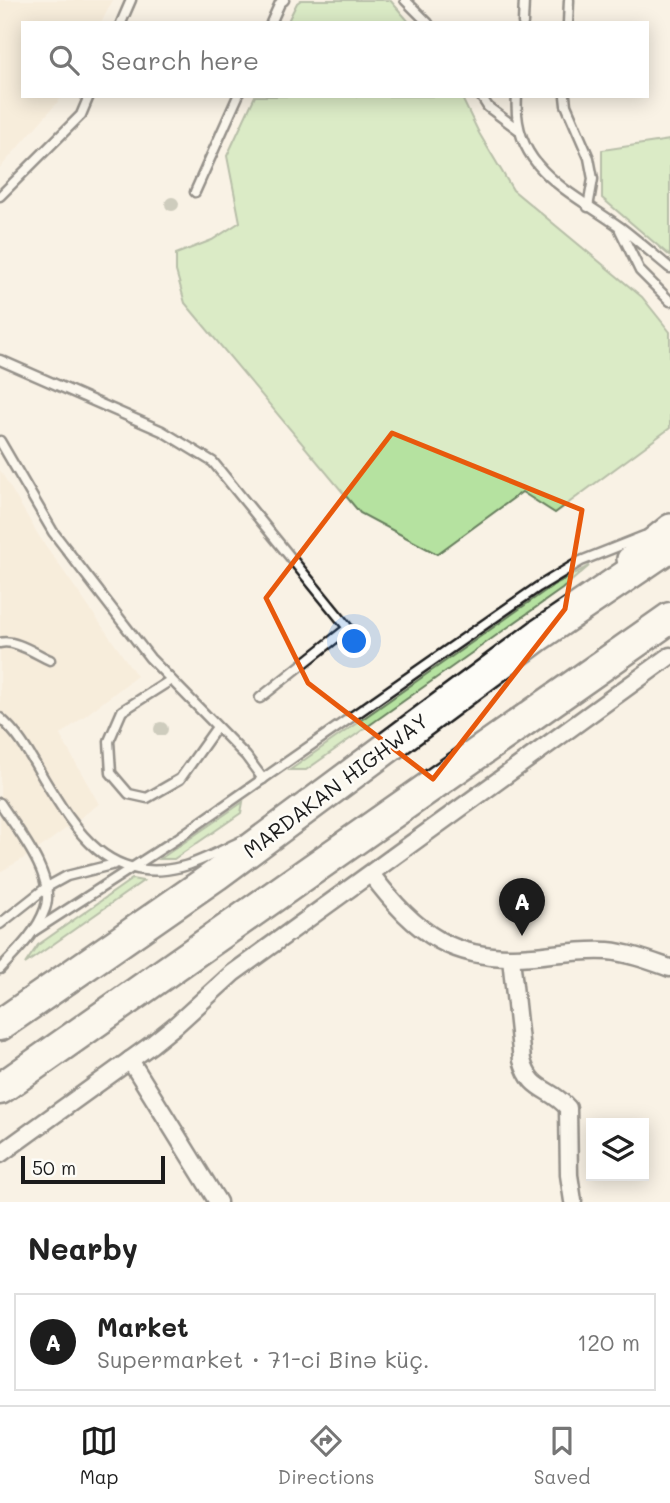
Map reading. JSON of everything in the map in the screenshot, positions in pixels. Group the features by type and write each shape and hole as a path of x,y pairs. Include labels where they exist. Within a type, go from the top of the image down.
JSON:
{"highway":[{"name":"MARDAKAN HIGHWAY","path":"0,1025 216,875 539,635 670,546"},
{"path":"0,1089 670,618"}],"main road":[{"path":"539,635 670,525"}],"street":[{"path":"0,1154 177,1024 233,973 670,656"},
{"path":"371,874 393,903 436,939 469,954 511,958 589,950 611,951 670,968"},
{"path":"511,958 526,1075 533,1084 561,1099 568,1108 569,1175 573,1202"},
{"path":"130,1060 218,1202"}],"lane":[{"path":"122,21 131,0"},
{"path":"272,21 284,0"},
{"path":"405,0 426,21"},
{"path":"523,21 524,0"},
{"path":"568,21 569,0"},
{"path":"0,197 81,115 88,98"},
{"path":"195,192 237,98"},
{"path":"482,98 488,107 519,130"},
{"path":"517,98 519,130 526,151 539,169 670,268"},
{"path":"565,98 589,158 593,179 588,207"},
{"path":"619,227 640,271 670,301"},
{"path":"0,360 162,430 213,462 348,628 260,698"},
{"path":"0,441 53,532 150,658 246,756 263,779"},
{"path":"0,969 34,931 178,838 564,570 670,525"},
{"path":"0,643 6,641 16,644 50,660"},
{"path":"171,680 122,711 108,741 111,773 130,794 147,799 180,779 217,727"},
{"path":"0,718 16,731 71,824 94,848 115,864"},
{"path":"0,803 33,853 47,887 45,909 34,931"},
{"path":"0,925 47,887 67,876 115,864 150,870 184,867 298,815"}],"highlighted area":[{"path":"392,433 582,510 565,609 433,779 308,683 266,598"}],"shaded area":[{"path":"0,0 113,0 102,21 21,21 21,98 61,98 0,168"},
{"path":"0,470 39,536 137,676 60,735 99,804 33,853 0,872"}],"green space":[{"path":"301,0 390,0 408,21 288,21"},
{"path":"254,98 462,98 513,190 642,297 670,332 670,428 555,513 522,492 437,554 360,513 185,303 176,271 176,254 212,240 240,222 227,156"},
{"path":"670,140 670,256 602,198 602,150"},
{"path":"589,566 562,589 306,770 290,770 555,584"},
{"path":"243,802 241,813 174,859 160,859"},
{"path":"132,879 143,881 25,964 38,945"}],"place":[{"name":"Market","path":"522,936"}]}
